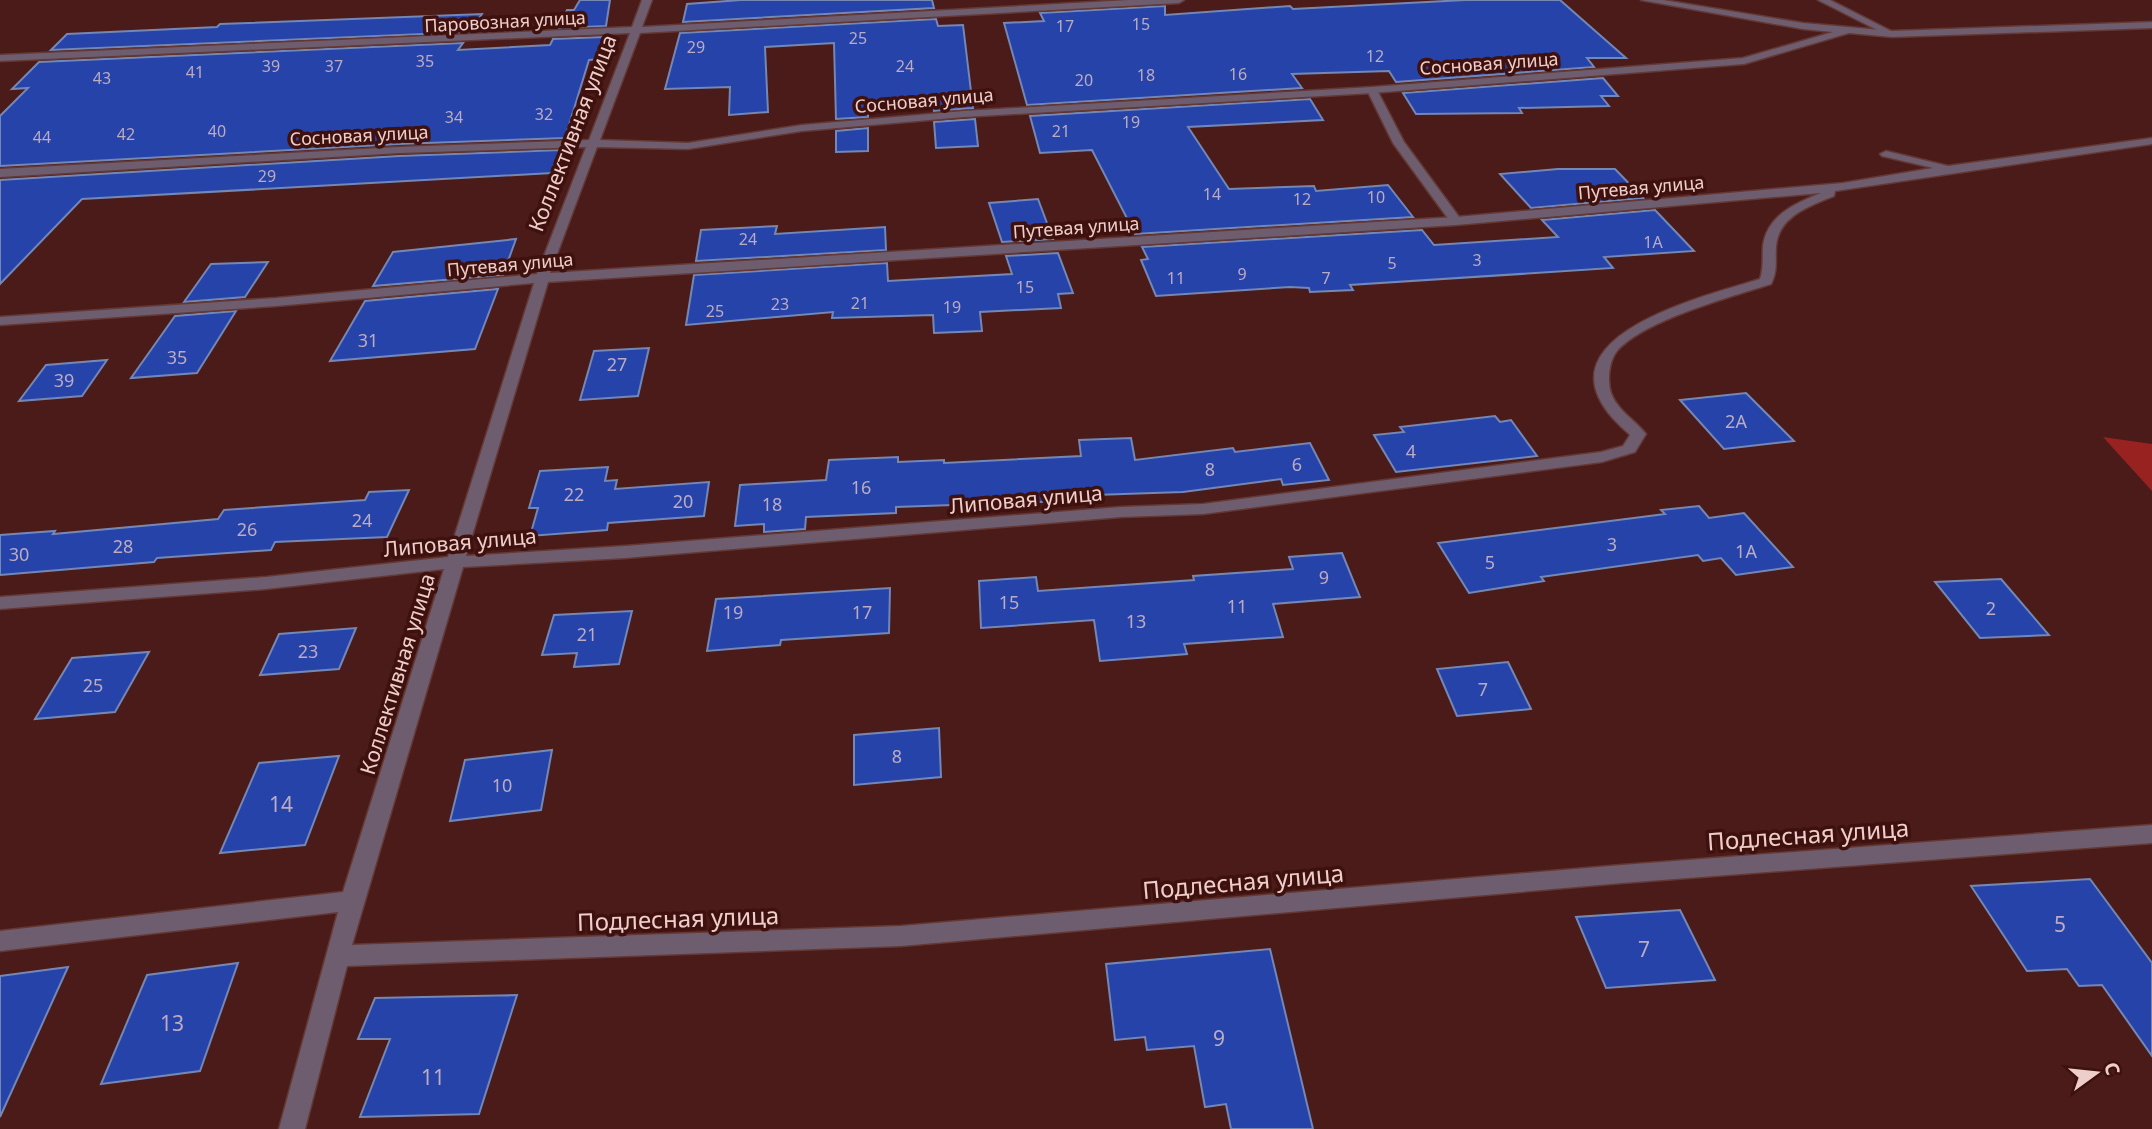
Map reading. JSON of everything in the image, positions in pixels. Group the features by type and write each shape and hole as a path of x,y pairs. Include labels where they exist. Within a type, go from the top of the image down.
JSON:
{"street":[{"name":"Коллективная улица","path":"292,1129 352,901 542,278 647,0"},
{"name":"Паровозная улица","path":"0,58 635,30 1179,0"},
{"path":"1646,0 1731,16 1846,31 1892,34 2152,25"},
{"path":"1823,0 1892,34"},
{"name":"Сосновая улица","path":"0,173 399,150 592,143 688,146 802,128 964,114 1372,90 1744,61 1846,31"},
{"path":"1372,90 1399,143 1456,221"},
{"name":"Путевая улица","path":"0,321 276,302 542,278 1456,221 1843,187 2152,141"},
{"path":"1886,154 1950,169"},
{"name":"Липовая улица","path":"0,603 266,583 455,562 625,552 1121,512 1203,509 1602,457 1629,449 1638,434 1617,414 1604,394 1601,375 1611,348 1656,322 1766,281 1772,265 1769,245 1773,228 1792,209 1843,187"},
{"name":"Подлесная улица","path":"337,956 901,936 1608,875 2152,834"},
{"path":"0,941 352,901"}],"shaded area":[{"path":"2103,437 2152,444 2152,491"}],"building":[{"path":"580,0 610,0 606,26 559,28 567,10 574,10"},
{"path":"741,0 932,0 934,8 683,22 687,4"},
{"path":"1465,0 1560,0 1626,58 1587,58 1594,67 1396,82 1389,71 1292,74 1302,88 1027,105 1004,23 1044,21 1040,13 1165,6 1165,15 1290,6 1293,9"},
{"path":"482,14 470,32 51,50 67,34 217,27 220,24"},
{"path":"936,19 938,26 963,25 973,108 934,111 933,99 868,103 868,117 836,119 834,43 765,47 768,112 729,115 730,87 665,89 680,33"},
{"path":"604,37 600,59 589,60 565,138 399,144 0,166 0,116 28,88 12,89 39,62 463,43 458,50 550,45 553,39"},
{"path":"1603,78 1618,96 1601,96 1609,106 1519,108 1522,113 1416,114 1403,93"},
{"path":"1310,99 1323,120 1188,127 1229,189 1314,186 1316,191 1388,185 1413,217 1135,234 1092,150 1040,153 1030,116"},
{"path":"975,119 978,146 936,148 934,122"},
{"path":"868,128 868,151 836,152 836,131"},
{"path":"561,150 552,173 82,199 0,284 0,180 399,156"},
{"path":"1558,169 1615,169 1643,198 1531,208 1500,174"},
{"path":"1038,199 1053,239 1002,242 989,203"},
{"path":"1655,210 1694,251 1604,257 1613,268 1350,285 1353,290 1310,292 1309,288 1290,287 1156,296 1141,260 1148,259 1142,247 1422,230 1434,245 1558,237 1542,220"},
{"path":"777,226 775,234 885,227 886,250 696,261 701,230"},
{"path":"516,239 503,275 373,286 393,252"},
{"path":"1058,253 1073,293 1058,294 1061,308 980,312 982,331 934,333 933,315 832,318 833,312 686,325 694,275 887,263 888,281 1012,274 1006,256"},
{"path":"268,262 245,297 184,302 211,264"},
{"path":"498,289 475,349 330,361 365,301"},
{"path":"236,311 197,373 131,378 175,316"},
{"path":"649,348 638,396 580,400 594,351"},
{"path":"107,360 82,396 19,401 46,365"},
{"path":"1746,393 1794,441 1724,449 1680,400"},
{"path":"1495,416 1500,422 1511,420 1537,456 1396,472 1374,435 1404,432 1400,427"},
{"path":"1131,438 1135,460 1233,448 1235,452 1310,443 1329,480 1283,485 1281,479 1183,492 1065,496 1066,501 896,507 896,513 806,517 805,529 764,532 764,524 735,526 740,485 826,480 829,460 898,457 898,462 944,460 944,463 1081,456 1079,440"},
{"path":"608,467 605,481 617,480 615,489 709,482 704,516 608,523 607,530 530,536 538,508 529,508 540,471"},
{"path":"409,490 387,537 275,542 271,550 157,558 154,562 0,575 0,535 55,531 53,534 218,519 224,510 365,500 369,492"},
{"path":"1699,506 1709,518 1744,513 1793,567 1736,575 1721,558 1703,561 1698,555 1541,577 1544,581 1469,593 1438,543 1665,514 1661,510"},
{"path":"1342,553 1360,597 1273,604 1283,637 1184,644 1187,654 1100,661 1094,620 981,628 979,581 1036,577 1038,591 1194,580 1193,576 1293,569 1289,557"},
{"path":"2001,579 2049,635 1980,638 1935,582"},
{"path":"890,588 889,633 781,640 780,645 707,651 716,599"},
{"path":"632,611 619,664 574,667 577,653 542,655 554,615"},
{"path":"356,628 339,669 260,675 279,634"},
{"path":"149,652 115,712 35,719 72,658"},
{"path":"1508,662 1531,709 1457,716 1437,669"},
{"path":"939,728 941,777 854,785 854,735"},
{"path":"552,750 541,810 450,821 465,760"},
{"path":"339,756 305,845 220,853 259,763"},
{"path":"2090,879 2152,963 2152,1056 2102,985 2079,986 2067,969 2027,971 1971,886"},
{"path":"1680,910 1715,980 1606,988 1576,917"},
{"path":"1270,949 1313,1129 1231,1129 1226,1104 1205,1107 1194,1046 1147,1050 1145,1037 1115,1040 1106,964"},
{"path":"238,963 200,1071 101,1084 147,975"},
{"path":"68,967 0,1117 0,976"},
{"path":"517,995 479,1114 360,1117 390,1039 358,1039 375,998"}]}
